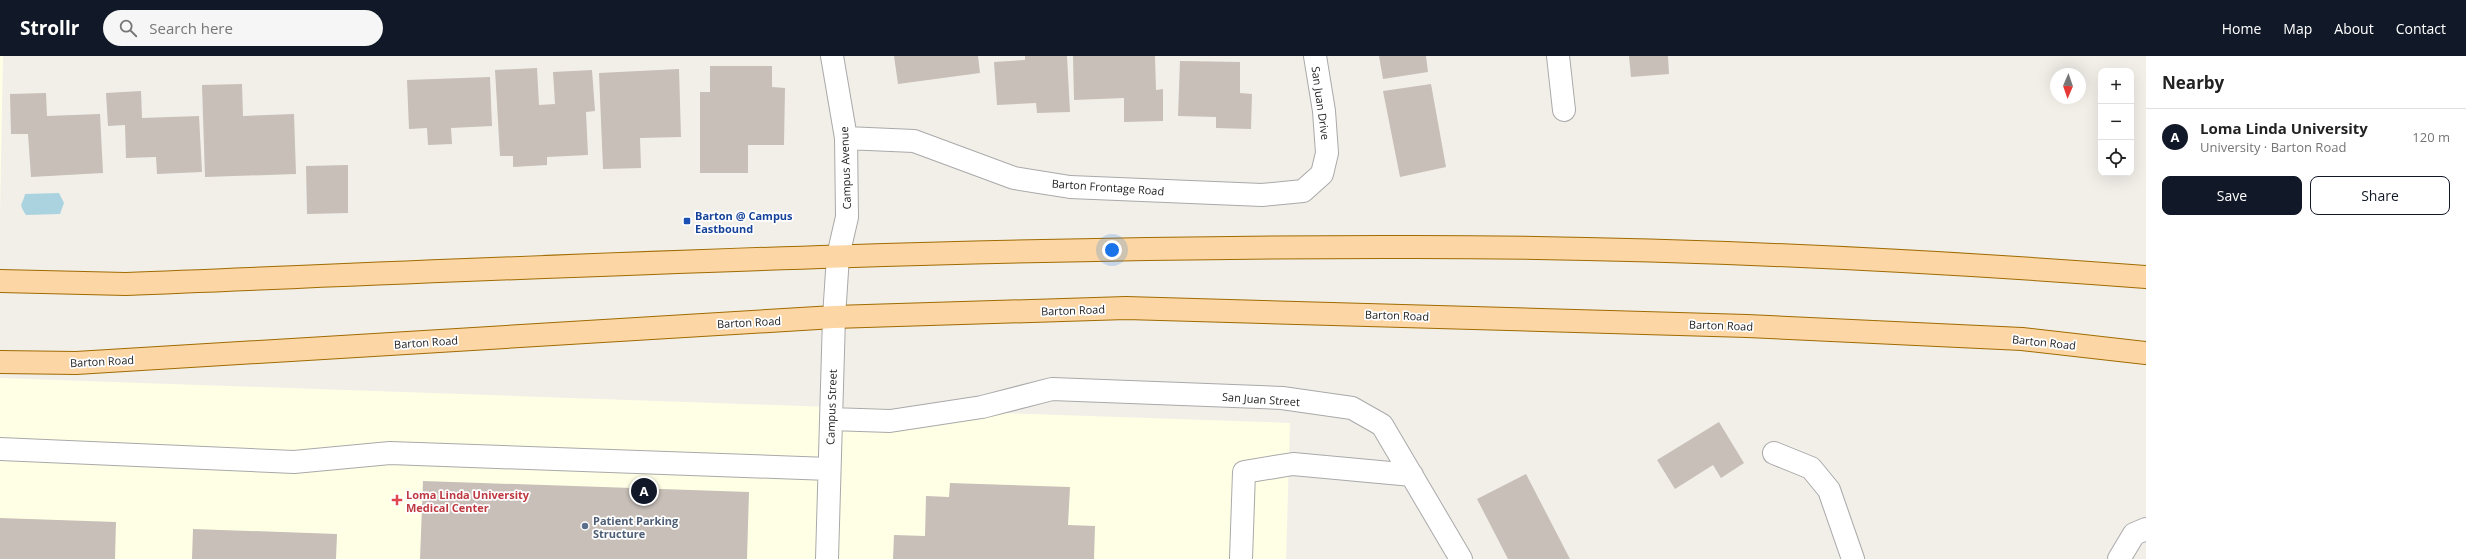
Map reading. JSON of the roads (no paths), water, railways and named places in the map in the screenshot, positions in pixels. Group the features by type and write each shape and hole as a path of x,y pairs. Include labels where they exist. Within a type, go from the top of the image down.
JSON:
{"main road":[{"path":"0,281 126,284 838,256 1074,250 1389,247 1679,252 1977,265 2146,277"},
{"name":"Barton Road","path":"0,362 76,363 834,317 1126,308 1747,326 2006,338 2146,353"}],"street":[{"name":"Campus Avenue","path":"832,56 846,138 847,217 838,256"},
{"name":"San Juan Drive","path":"1314,56 1324,112 1327,153 1322,174"},
{"path":"1558,56 1564,110"},
{"name":"Barton Frontage Road","path":"846,138 914,142 1014,178 1070,187 1262,195 1303,191 1322,174"},
{"name":"Campus Street","path":"827,559 834,317 838,256"},
{"name":"San Juan Street","path":"831,419 890,422 982,407 1052,389 1282,398 1352,408 1382,425 1461,559"},
{"path":"0,449 294,462 390,453 829,469"},
{"path":"1774,453 1811,468 1829,490 1853,559"},
{"path":"1241,559 1244,472 1293,464 1412,475"},
{"path":"2119,559 2134,534 2146,529"}],"water":[{"path":"59,193 64,203 60,214 26,215 22,208 21,204 25,194"}],"place":[{"name":"Barton @ Campus Eastbound","path":"687,221"},
{"name":"Loma Linda University","path":"644,491"},
{"name":"Loma Linda University Medical Center","path":"397,500"},
{"name":"Patient Parking Structure","path":"585,526"}]}
